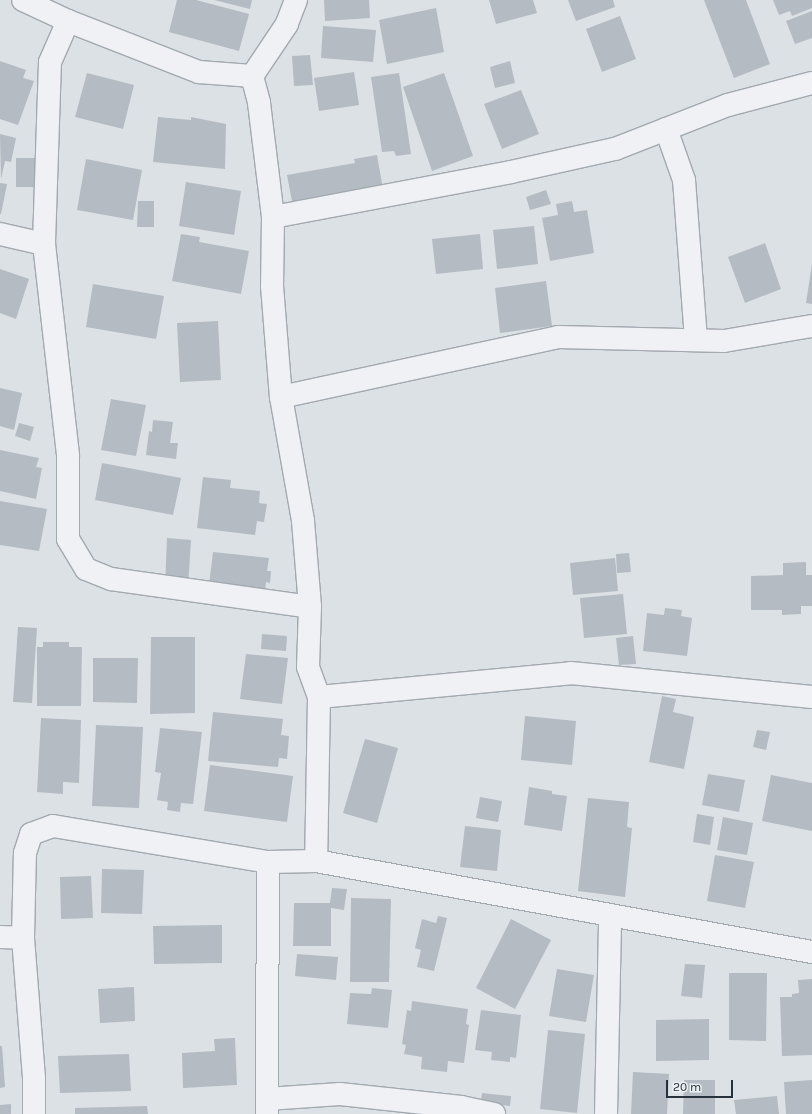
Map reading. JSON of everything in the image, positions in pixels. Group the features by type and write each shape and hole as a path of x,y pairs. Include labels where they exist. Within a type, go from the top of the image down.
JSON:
{"street":[{"path":"23,0 68,21 199,72 252,76"},
{"path":"296,0 287,24 252,76 258,103 273,217 272,286 281,398 303,521 310,607 308,667 319,697 316,861"},
{"path":"68,21 50,62 44,244 68,456 68,539 86,569 111,580 310,607"},
{"path":"273,217 511,172 615,149 728,105 812,83"},
{"path":"666,129 684,180 696,340"},
{"path":"0,234 44,244"},
{"path":"281,398 558,337 724,341 812,326"},
{"path":"319,697 571,673 812,697"},
{"path":"34,1114 34,1078 23,938 25,853 31,834 54,826 268,862 316,861 812,952"},
{"path":"268,862 267,1106 340,1094 461,1107 494,1114"},
{"path":"606,1114 610,916"},
{"path":"0,937 23,938"}],"building":[{"path":"177,0 196,0 249,14 239,51 169,32"},
{"path":"214,0 252,0 250,9"},
{"path":"324,0 369,0 370,18 325,21"},
{"path":"489,0 533,0 537,13 496,24"},
{"path":"568,0 613,0 615,7 576,21"},
{"path":"704,0 746,0 770,64 734,78"},
{"path":"773,0 812,0 812,8 792,16 790,11 779,15"},
{"path":"436,8 444,52 387,64 379,20"},
{"path":"812,11 812,38 795,44 786,21"},
{"path":"620,16 636,59 602,72 586,29"},
{"path":"323,26 376,30 373,62 321,58"},
{"path":"310,55 313,85 294,86 292,56"},
{"path":"0,61 26,70 23,78 34,81 18,125 0,119"},
{"path":"510,61 515,83 495,88 490,67"},
{"path":"354,72 359,105 319,111 314,78"},
{"path":"87,73 134,85 123,129 75,117"},
{"path":"399,73 411,154 396,156 394,151 382,152 371,77"},
{"path":"444,73 473,156 432,171 403,87"},
{"path":"521,90 539,134 502,149 484,104"},
{"path":"158,117 191,120 191,117 226,124 225,169 153,162"},
{"path":"0,134 16,138 11,162 5,161 1,179"},
{"path":"377,155 384,195 294,212 287,175 355,163 354,159"},
{"path":"16,158 35,158 35,187 16,187"},
{"path":"86,159 142,170 133,220 77,210"},
{"path":"186,182 241,191 234,235 179,226"},
{"path":"0,183 7,184 1,214 0,214"},
{"path":"546,190 551,204 530,210 526,197"},
{"path":"138,201 154,201 154,227 137,227"},
{"path":"572,201 574,212 587,210 594,253 550,261 542,218 558,215 556,204"},
{"path":"534,226 538,264 497,269 493,230"},
{"path":"181,234 200,237 199,242 249,251 241,294 172,281"},
{"path":"480,234 483,269 436,274 432,239"},
{"path":"765,243 781,289 745,303 728,257"},
{"path":"812,264 812,304 806,303"},
{"path":"0,269 29,279 16,319 0,313"},
{"path":"546,281 552,326 500,333 495,288"},
{"path":"93,284 164,296 156,339 86,327"},
{"path":"218,321 221,380 180,382 177,323"},
{"path":"0,388 22,393 14,430 0,426"},
{"path":"111,399 146,405 136,456 101,450"},
{"path":"153,420 173,422 170,443 178,443 176,459 146,455 149,431 152,432"},
{"path":"19,423 34,427 30,441 15,436"},
{"path":"0,450 39,458 36,467 42,468 36,499 0,491"},
{"path":"102,463 181,478 173,515 95,500"},
{"path":"203,477 231,480 230,488 260,491 259,503 267,504 264,522 257,521 255,535 197,528"},
{"path":"0,501 47,509 39,551 0,545"},
{"path":"167,538 191,540 188,586 165,585"},
{"path":"213,552 269,558 267,571 271,571 270,583 266,582 265,592 209,585"},
{"path":"629,553 631,572 617,573 616,554"},
{"path":"615,558 618,591 573,595 570,563"},
{"path":"806,562 806,575 812,575 812,606 801,606 801,614 782,615 782,610 751,610 751,576 783,575 783,563"},
{"path":"623,594 627,634 584,638 580,598"},
{"path":"665,608 682,610 681,616 692,618 687,656 643,651 647,613 664,615"},
{"path":"18,627 37,628 32,703 13,702"},
{"path":"262,634 287,636 286,651 261,649"},
{"path":"633,636 636,664 619,665 616,638"},
{"path":"151,637 195,637 195,713 150,714"},
{"path":"43,642 69,642 69,647 82,647 81,706 37,706 37,647 43,647"},
{"path":"246,654 288,658 282,704 240,699"},
{"path":"93,658 138,658 137,703 93,702"},
{"path":"662,696 676,699 673,712 694,717 684,769 649,762"},
{"path":"213,712 283,719 281,735 289,736 287,759 279,758 278,767 208,761"},
{"path":"525,716 576,721 572,765 521,760"},
{"path":"41,718 81,720 79,783 63,782 63,794 37,792"},
{"path":"96,725 143,727 139,808 92,806"},
{"path":"160,728 202,732 193,804 181,803 180,812 167,810 168,802 157,800 161,773 155,772"},
{"path":"757,730 770,732 766,750 753,747"},
{"path":"365,739 398,748 377,823 343,813"},
{"path":"210,765 293,776 287,822 204,811"},
{"path":"708,774 745,780 739,812 702,805"},
{"path":"771,775 812,783 812,831 762,821"},
{"path":"529,787 552,791 552,794 567,796 562,831 524,825"},
{"path":"480,797 502,801 498,822 476,818"},
{"path":"588,798 629,802 627,827 632,828 625,897 578,891"},
{"path":"697,814 714,817 710,845 693,842"},
{"path":"723,817 753,823 747,855 717,850"},
{"path":"465,826 501,830 497,871 460,867"},
{"path":"715,855 754,862 745,908 707,901"},
{"path":"102,869 144,870 142,914 101,913"},
{"path":"91,876 93,918 61,919 60,877"},
{"path":"332,888 347,889 344,910 331,908 331,946 293,946 294,903 330,903"},
{"path":"351,898 391,899 389,982 350,982"},
{"path":"438,916 447,918 434,971 417,967 421,950 415,948 422,919 436,923"},
{"path":"511,919 551,940 515,1009 476,988"},
{"path":"222,925 222,963 154,964 153,926"},
{"path":"297,954 338,957 336,980 295,976"},
{"path":"685,964 705,965 702,998 681,996"},
{"path":"557,969 594,975 586,1022 549,1016"},
{"path":"729,973 767,973 766,1041 729,1040"},
{"path":"812,979 812,1055 782,1056 780,997 792,997 792,994 799,993 798,980"},
{"path":"134,987 135,1021 100,1023 98,989"},
{"path":"372,988 392,990 388,1028 347,1024 350,993 371,994"},
{"path":"412,1001 468,1009 466,1024 469,1025 464,1063 448,1061 447,1072 421,1069 422,1057 404,1054 406,1045 402,1044 407,1010 411,1011"},
{"path":"481,1010 521,1015 516,1058 510,1057 510,1062 491,1060 492,1052 475,1050"},
{"path":"709,1019 709,1060 656,1061 656,1020"},
{"path":"548,1030 585,1034 577,1113 540,1109"},
{"path":"235,1038 237,1085 183,1088 182,1053 215,1051 214,1039"},
{"path":"0,1046 2,1046 5,1087 0,1088"},
{"path":"129,1054 131,1091 60,1093 58,1056"},
{"path":"633,1072 669,1074 667,1114 631,1114"},
{"path":"684,1080 715,1080 715,1114 683,1114"},
{"path":"812,1080 812,1114 786,1114 784,1082"},
{"path":"482,1093 511,1096 510,1106 481,1102"},
{"path":"777,1096 779,1114 736,1114 734,1100"},
{"path":"11,1104 11,1114 0,1114 0,1105"},
{"path":"147,1106 148,1114 75,1114 75,1108"}]}
